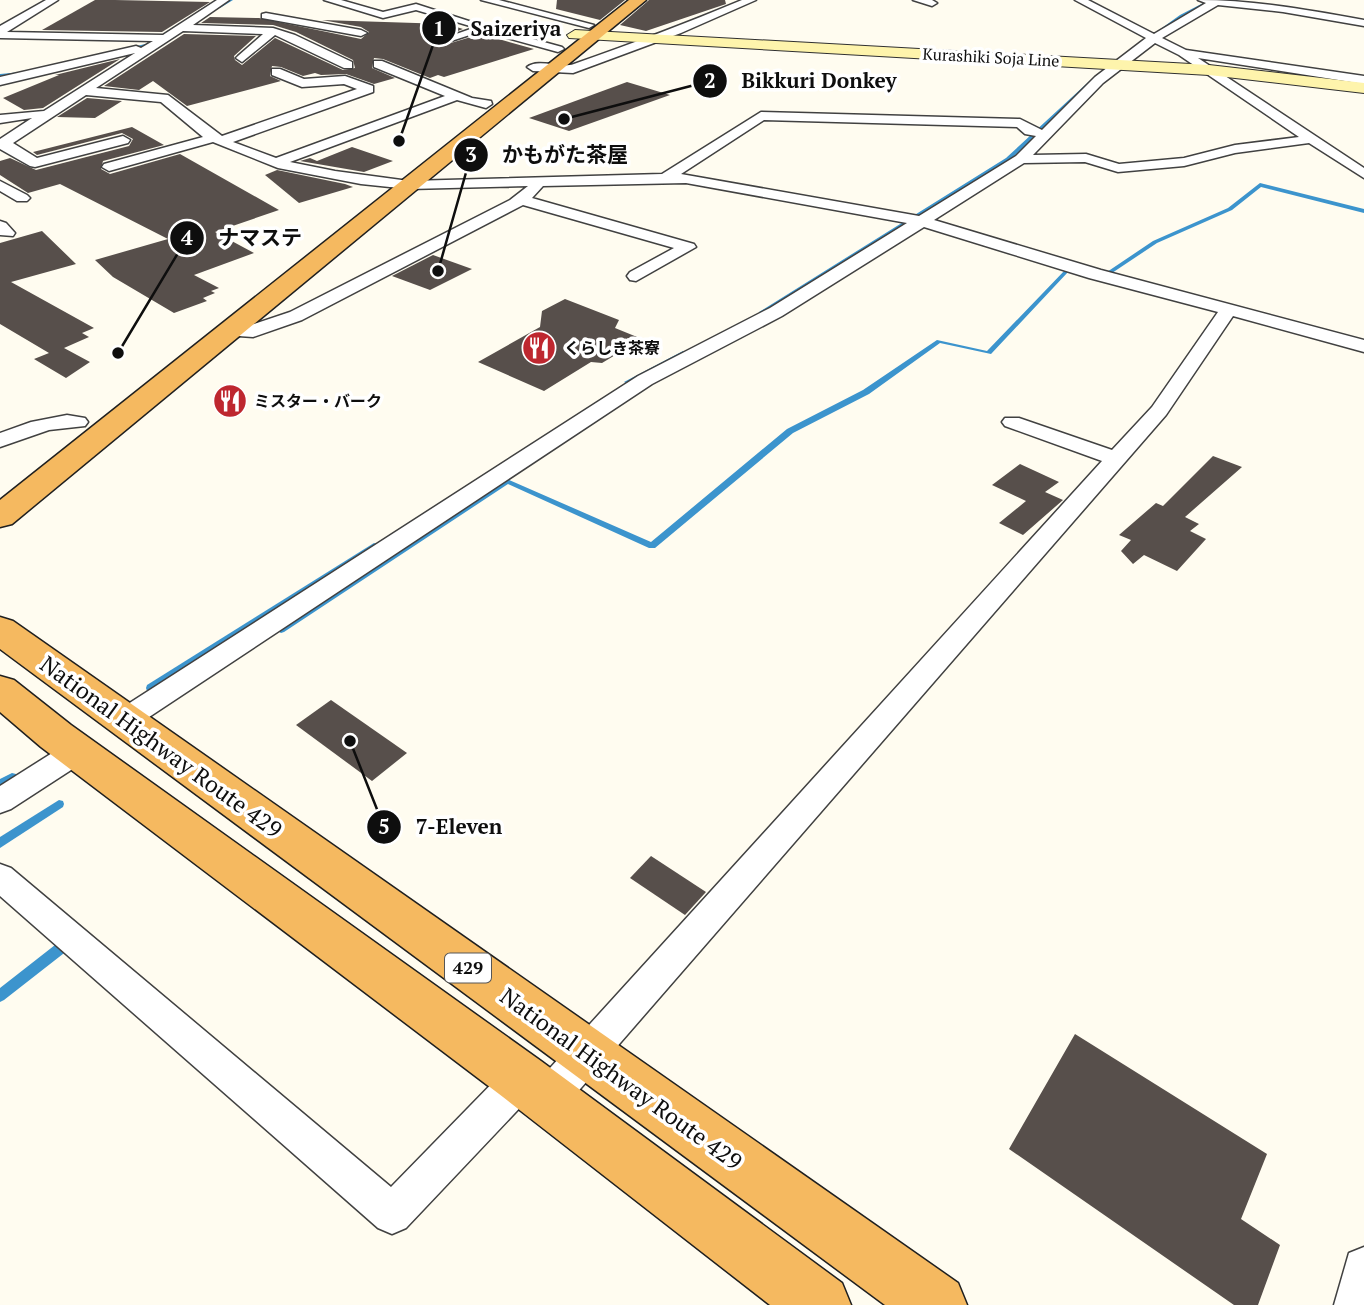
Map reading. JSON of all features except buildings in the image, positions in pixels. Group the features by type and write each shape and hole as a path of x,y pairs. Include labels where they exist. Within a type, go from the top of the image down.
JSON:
{"highway":[{"path":"145,371 397,184 567,47 620,0"},
{"path":"0,517 230,331 486,104 638,0"},
{"path":"49,445 87,416"},
{"name":"National Highway Route 429","path":"0,630 936,1305"},
{"path":"0,690 67,744 535,1088 820,1305"},
{"path":"0,712 67,744"}],"main road":[{"name":"Kurashiki Soja Line","path":"567,47 652,40 1122,64 1209,69 1364,88"}],"street":[{"path":"0,33 53,0"},
{"path":"328,0 383,15 434,0"},
{"path":"486,0 567,47"},
{"path":"567,47 569,70 751,0"},
{"path":"918,0 932,3"},
{"path":"1080,0 1183,53 1364,174"},
{"path":"1201,0 1283,9 1364,23"},
{"path":"1,140 27,128 217,1 235,10"},
{"path":"124,720 645,380 776,312 915,219 1021,159 1041,134 1099,80 1152,37 1218,1"},
{"path":"359,8 379,3"},
{"path":"411,8 470,23"},
{"path":"256,14 361,33"},
{"path":"165,24 273,31 348,65"},
{"path":"438,27 463,34"},
{"path":"445,40 482,28 567,47"},
{"path":"242,58 273,31"},
{"path":"0,33 159,40"},
{"path":"0,81 159,40"},
{"path":"1183,53 1364,80"},
{"path":"378,64 457,96 486,104"},
{"path":"109,167 217,140 369,89 345,80 302,83 276,72"},
{"path":"85,90 164,99 217,140 241,152 275,163 397,184 665,178 915,219 1095,274 1364,346"},
{"path":"275,163 457,96"},
{"path":"0,108 7,108 19,115"},
{"path":"0,119 47,114"},
{"path":"665,178 761,116 1020,123 1041,134"},
{"path":"1021,159 1086,159 1118,168 1184,162 1245,148 1312,139"},
{"path":"1,140 35,163 123,140"},
{"path":"230,331 253,331 296,316 520,200 538,182"},
{"path":"0,185 22,198"},
{"path":"520,200 688,247 636,276"},
{"path":"0,877 393,1214 535,1088 586,1054 1159,411 1229,309"},
{"path":"0,441 47,422 87,416"},
{"path":"1012,422 1116,459"},
{"path":"0,801 67,744"},
{"path":"1355,1305 1364,1268"}],"waterway":[{"path":"219,7 231,0"},
{"path":"1150,38 1181,16 1212,0"},
{"path":"127,49 150,44 182,23"},
{"path":"0,75 20,73"},
{"path":"761,313 1008,159 1099,75"},
{"path":"1107,274 1155,242 1230,209 1260,185 1364,211"},
{"path":"281,630 507,481 652,546 790,431 866,392 939,341 989,353 1066,271"},
{"path":"628,382 683,353"},
{"path":"151,688 374,546"},
{"path":"0,785 12,777"},
{"path":"0,843 59,804"},
{"path":"0,996 64,946 58,940"}],"place":[{"name":"Bikkuri Donkey","path":"564,119"},
{"name":"Saizeriya","path":"399,141"},
{"name":"かもがた茶屋","path":"438,271"},
{"name":"くらしき茶寮","path":"539,348"},
{"name":"ナマステ","path":"118,353"},
{"name":"ミスター・バーク","path":"230,401"},
{"name":"7-Eleven","path":"350,741"}]}
